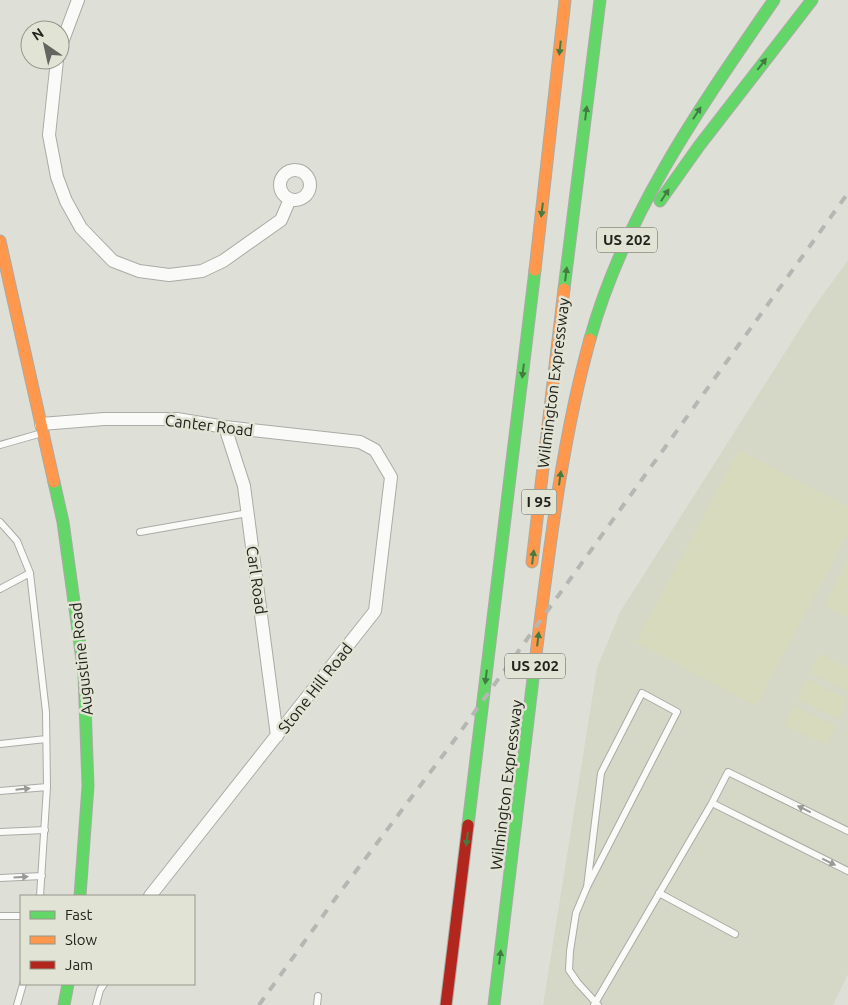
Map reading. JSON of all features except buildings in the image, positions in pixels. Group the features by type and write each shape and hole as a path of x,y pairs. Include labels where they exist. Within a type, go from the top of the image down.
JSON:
{"main road":[{"name":"Wilmington Expressway","path":"446,1005 566,0"},
{"name":"Wilmington Expressway","path":"531,576 560,320 600,0"},
{"name":"US 202","path":"494,1005 553,525 569,423 592,330 608,284 648,196 686,130 774,0"},
{"path":"592,330 654,212 699,146 812,0"},
{"name":"Augustine Road","path":"0,241 63,522 78,622 84,674 88,786 80,895"}],"street":[{"path":"70,21 78,0"},
{"path":"56,70 49,135 57,177 66,201 81,228 113,261 139,271 169,275 202,271 223,262 281,220 290,199"},
{"name":"Canter Road","path":"41,428 104,419 177,419 225,427 360,442 375,450"},
{"name":"Carl Road","path":"225,427 244,486 278,736"},
{"name":"Stone Hill Road","path":"151,895 375,611 391,476 375,450"}],"lane":[{"path":"0,445 41,428"},
{"path":"140,532 248,513"},
{"path":"0,522 17,541 30,573 46,712 47,787 40,895"},
{"path":"0,589 30,573"},
{"path":"587,887 601,773 642,693 677,712 587,887 576,913 569,970 596,1005 712,804 728,772 848,831"},
{"path":"0,744 46,739"},
{"path":"0,792 47,787"},
{"path":"712,804 848,871"},
{"path":"0,832 45,830"},
{"path":"0,878 42,876"},
{"path":"659,893 735,934"},
{"path":"0,916 20,916"},
{"path":"18,1005 23,985"},
{"path":"96,1005 103,985"},
{"path":"317,1005 318,996"}],"shaded area":[{"path":"848,260 848,974 833,1005 543,1005 597,668 620,612 812,310"}],"green space":[{"path":"739,450 848,507 848,534 756,706 636,642"},
{"path":"848,557 848,618 824,606"},
{"path":"819,653 848,667 848,691 810,673"},
{"path":"807,679 848,699 839,719 797,699"},
{"path":"794,706 836,726 827,745 784,725"}],"railway":[{"path":"259,1005 335,899 453,742 848,193"}],"traffic: fast":[{"path":"564,289 600,0"},
{"path":"590,339 605,293 623,248 644,204 719,80 774,0"},
{"path":"660,201 699,146 812,0"},
{"path":"468,825 535,270"},
{"path":"54,482 63,522 84,674 88,786 80,895"},
{"path":"494,1005 535,662"},
{"path":"64,1005 68,985"}],"traffic: slow":[{"path":"535,270 565,0"},
{"path":"0,241 54,482"},
{"path":"532,562 564,289"},
{"path":"535,662 564,459 571,418 590,339"}],"traffic: jam":[{"path":"446,1005 468,825"}]}
